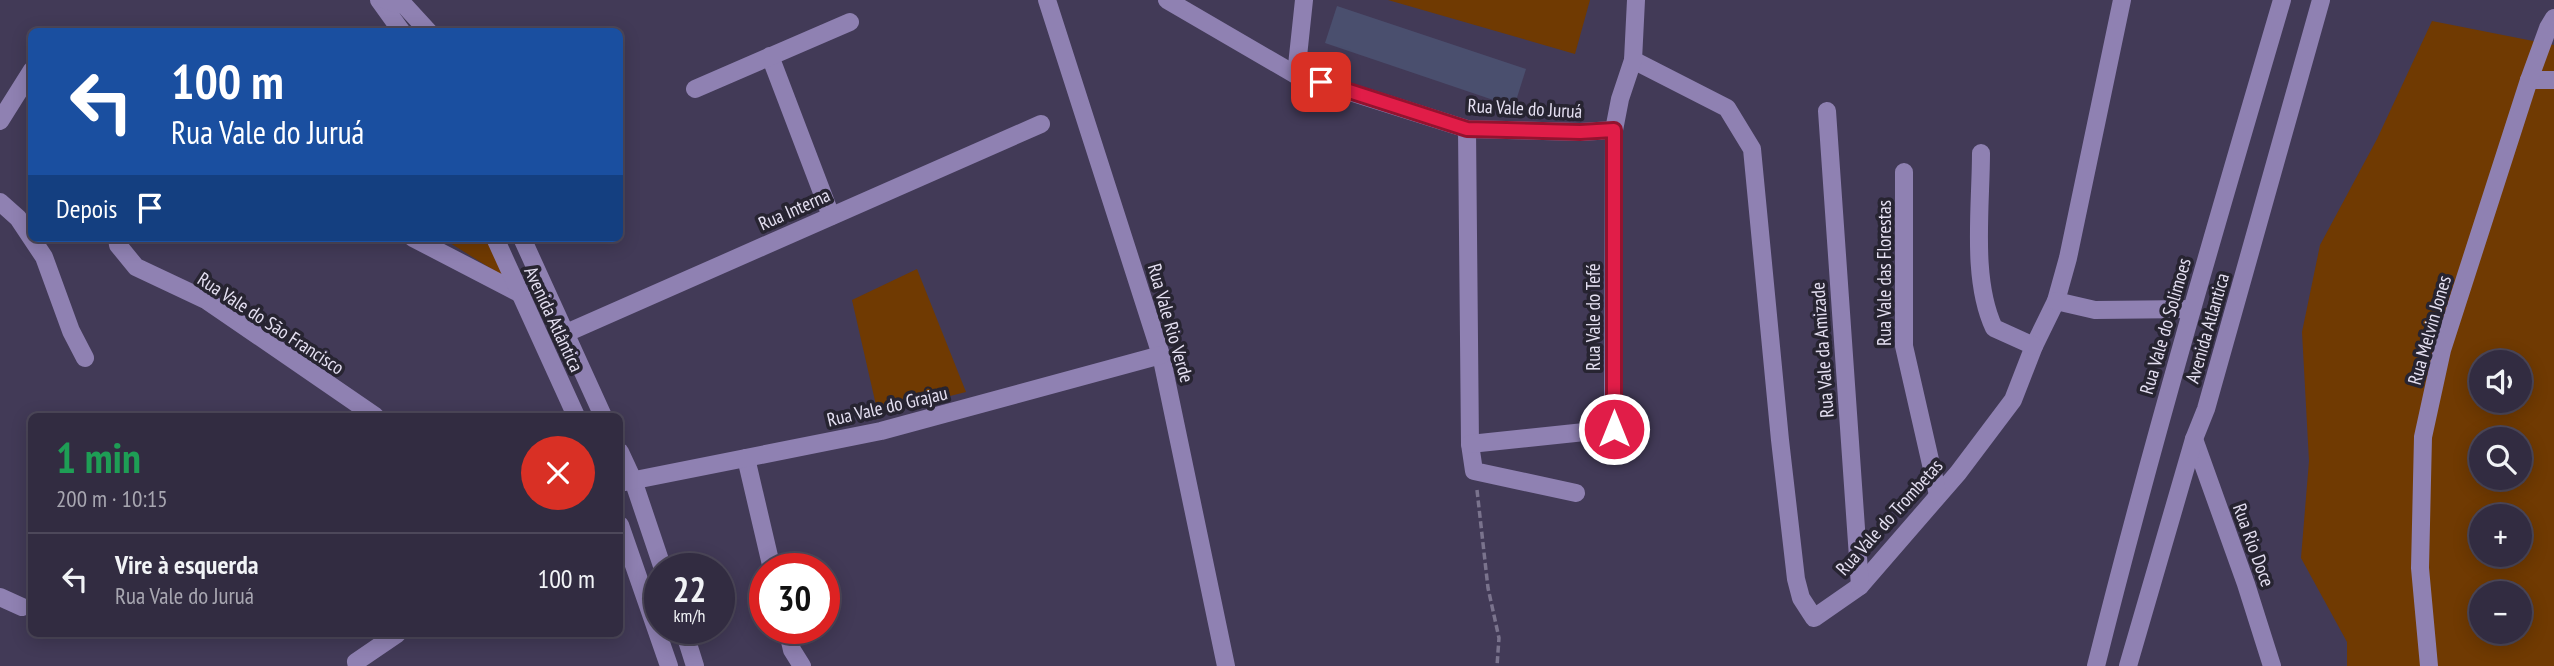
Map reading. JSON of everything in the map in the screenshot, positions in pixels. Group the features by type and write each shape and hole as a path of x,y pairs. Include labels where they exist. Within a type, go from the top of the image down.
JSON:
{"street":[{"path":"379,0 423,28"},
{"path":"385,0 402,14"},
{"name":"Rua Vale Rio Verde","path":"1046,0 1161,355 1226,666"},
{"name":"Rua Vale do Juruá","path":"1167,0 1296,75 1467,129 1580,132 1614,130"},
{"path":"1296,75 1304,0"},
{"name":"Rua Vale do Tefé","path":"1470,444 1614,429 1614,130 1620,99 1633,60 1636,0"},
{"name":"Rua Vale do Trombetas","path":"1633,60 1727,108 1752,149 1796,579 1801,598 1814,618 1860,586 1938,495 2013,400 2034,346 2056,301 2068,258 2122,0"},
{"name":"Rua Vale do Solimoes","path":"2095,666 2191,309 2282,0"},
{"name":"Avenida Atlantica","path":"2128,666 2194,439 2206,409 2321,0"},
{"path":"695,89 850,22"},
{"name":"Rua Melvin Jones","path":"2428,666 2420,568 2423,437 2442,350 2529,80 2551,23"},
{"path":"770,56 831,216"},
{"path":"0,121 28,76"},
{"path":"2529,80 2554,80"},
{"name":"Rua Vale da Amizade","path":"1827,111 1860,586"},
{"name":"Rua Interna","path":"565,334 1041,124"},
{"path":"1467,129 1470,444 1474,471 1576,493"},
{"path":"1981,153 1980,285 1986,311 1994,328 2034,346"},
{"name":"Rua Vale das Florestas","path":"1904,172 1903,346 1938,495"},
{"path":"0,202 18,218 28,233"},
{"path":"34,242 44,257 71,331 85,358"},
{"name":"Rua Vale do São Francisco","path":"118,242 136,267 206,300 371,413"},
{"path":"421,242 519,294 546,294"},
{"name":"Avenida Atlântica","path":"497,242 575,413"},
{"name":"Avenida Atlântica","path":"524,242 602,413"},
{"path":"2056,301 2095,310 2191,309"},
{"name":"Rua Vale do Grajau","path":"626,482 881,431 1161,355"},
{"name":"Rua Rio Doce","path":"2194,439 2272,666"},
{"path":"746,458 768,553"},
{"path":"626,482 656,553"},
{"path":"623,534 669,666"},
{"path":"0,597 22,607"},
{"path":"357,666 356,662 393,637"},
{"path":"688,644 695,666"},
{"path":"791,644 802,666"}],"path":[{"path":"1474,471 1488,588 1499,638 1497,666"}],"shaded area":[{"path":"1388,0 1590,0 1575,54"},
{"path":"2432,21 2554,45 2554,666 2347,666 2347,642 2301,558 2309,461 2302,332 2320,245 2377,139"},
{"path":"448,242 495,242 511,281"},
{"path":"917,269 966,392 878,414 852,300"}],"building":[{"path":"1337,6 1526,69 1514,107 1325,43"}],"route":[{"path":"1321,82 1467,129 1580,132 1614,130 1614,429"}]}
